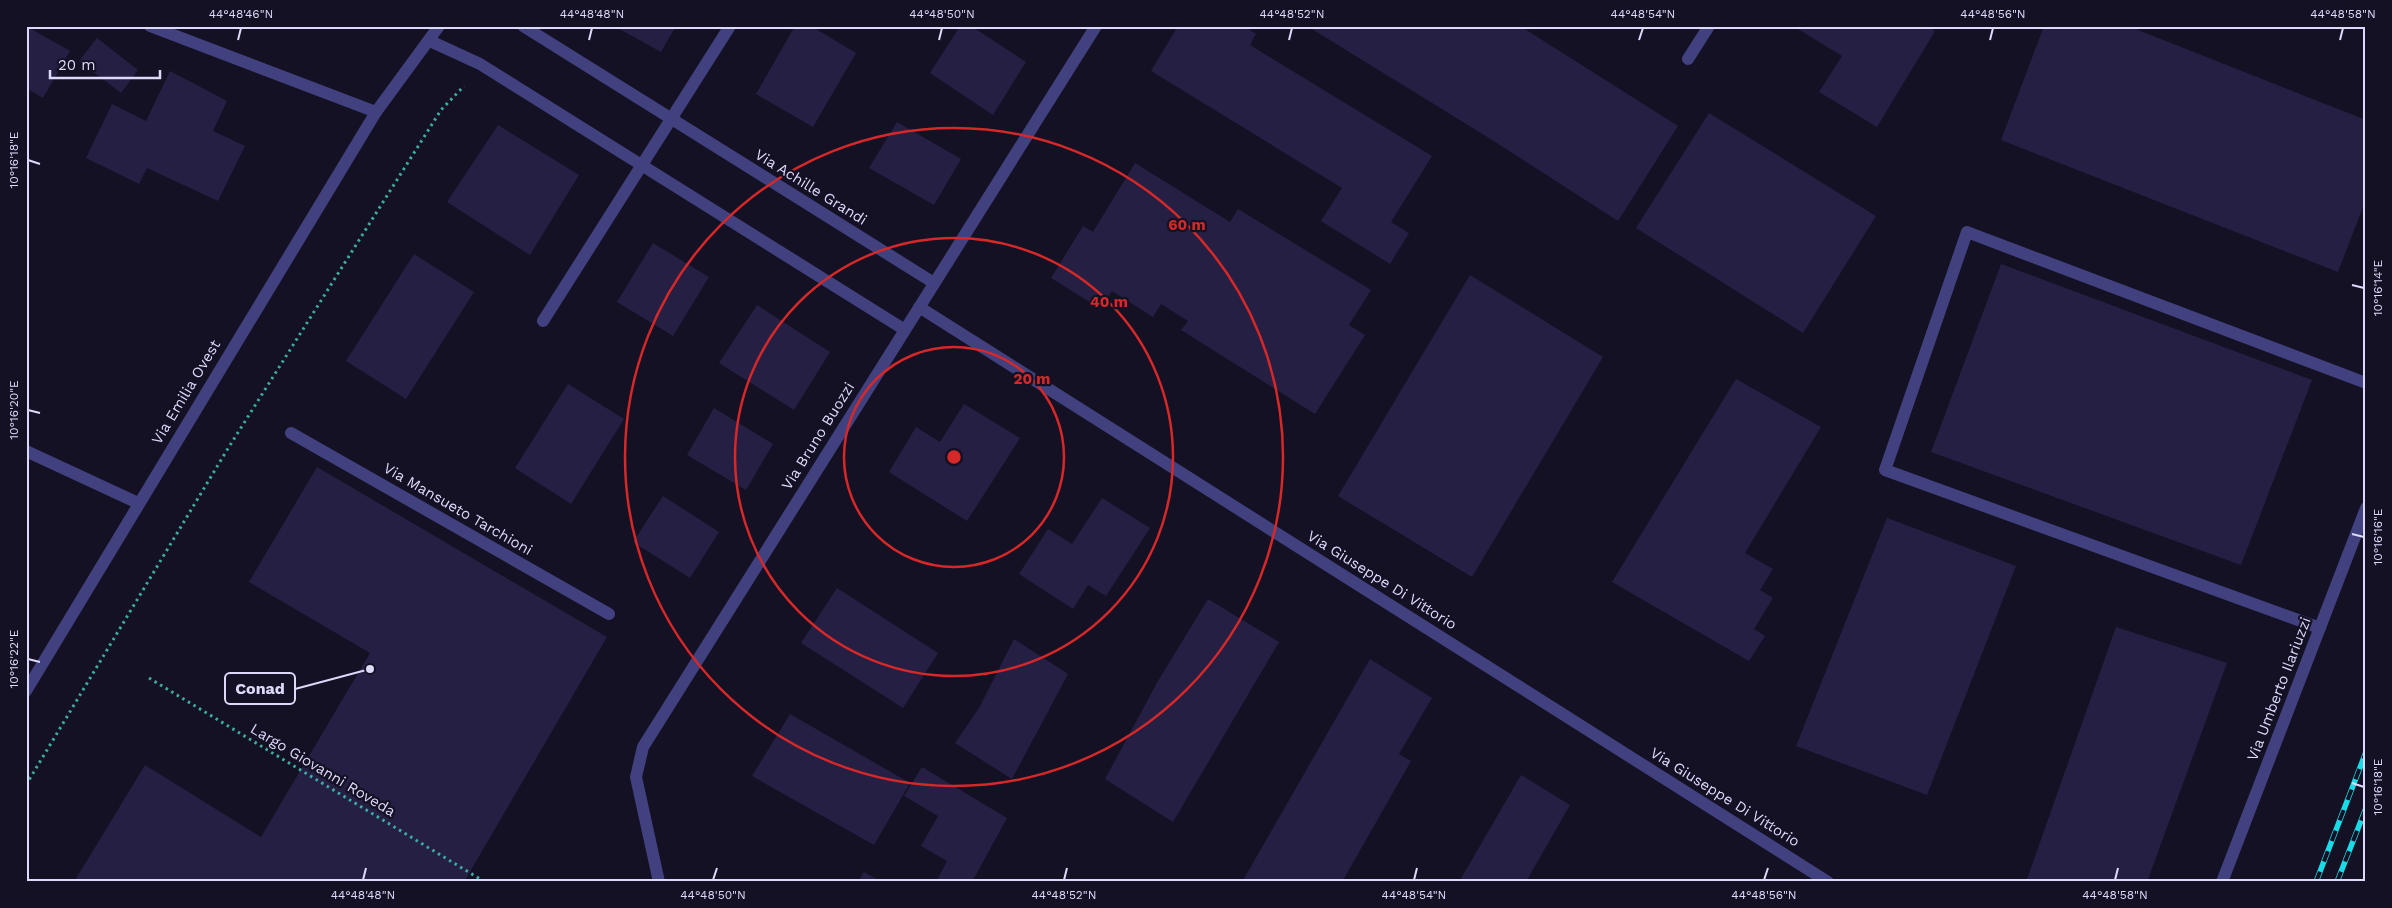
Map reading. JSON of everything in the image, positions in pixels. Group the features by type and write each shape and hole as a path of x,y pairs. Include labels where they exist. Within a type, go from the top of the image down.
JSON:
{"street":[{"path":"150,26 376,112"},
{"name":"Via Emilia Ovest","path":"26,691 376,112 430,41 439,26"},
{"name":"Via Achille Grandi","path":"523,26 934,283"},
{"path":"542,321 730,26"},
{"name":"Via Bruno Buozzi","path":"659,882 636,776 643,747 1096,26"},
{"path":"1688,59 1709,26"},
{"path":"430,41 480,64 905,330"},
{"path":"2320,628 1886,470 1967,232 2366,383"},
{"name":"Via Giuseppe Di Vittorio","path":"919,307 1828,882"},
{"name":"Via Mansueto Tarchioni","path":"291,433 609,614"},
{"path":"26,451 138,503"},
{"name":"Via Umberto Ilariuzzi","path":"2222,882 2366,508"}],"path":[{"path":"26,785 233,442 442,110 459,92 480,64"},
{"name":"Largo Giovanni Roveda","path":"149,678 485,882"}],"building":[{"path":"26,26 70,51 43,98 26,88"},
{"path":"614,26 676,26 661,52"},
{"path":"795,26 811,26 856,53 813,127 756,94"},
{"path":"960,26 971,26 1026,62 993,115 930,73"},
{"path":"1178,26 1244,26 1256,34 1250,45 1432,156 1391,222 1409,233 1390,264 1321,221 1342,188 1151,71"},
{"path":"1307,26 1520,26 1678,126 1618,221 1489,138"},
{"path":"1793,26 1928,26 1935,31 1877,127 1819,92 1842,56"},
{"path":"2044,26 2128,26 2366,120 2366,199 2338,272 2001,140"},
{"path":"97,38 138,70 121,93 79,61"},
{"path":"170,71 227,101 213,131 245,146 218,201 147,168 139,184 86,158 112,104 146,121"},
{"path":"1709,113 1876,216 1803,333 1636,228"},
{"path":"897,122 961,159 934,205 869,168"},
{"path":"498,125 579,175 530,255 447,202"},
{"path":"1135,163 1230,222 1238,209 1371,290 1349,325 1365,335 1315,414 1181,330 1188,321 1161,304 1153,317 1112,291 1101,309 1051,278 1083,226 1093,232"},
{"path":"653,243 709,277 673,336 617,302"},
{"path":"414,254 474,292 406,399 346,361"},
{"path":"2001,264 2312,380 2241,565 1931,452"},
{"path":"1470,275 1603,357 1472,577 1338,496"},
{"path":"757,305 830,352 794,410 719,363"},
{"path":"1736,379 1821,427 1745,553 1773,569 1760,590 1773,598 1754,629 1765,636 1749,661 1612,582"},
{"path":"568,384 624,419 571,504 515,468"},
{"path":"964,404 1020,438 967,521 889,472 916,427 940,442"},
{"path":"714,408 773,444 746,490 687,455"},
{"path":"317,467 607,637 464,882 74,882 145,765 261,837 370,653 249,582"},
{"path":"663,496 719,532 690,578 633,542"},
{"path":"1102,498 1150,528 1106,596 1088,585 1073,609 1019,574 1048,529 1072,544"},
{"path":"1887,518 2016,566 1927,795 1796,746"},
{"path":"837,588 938,653 903,708 801,643"},
{"path":"1208,599 1279,642 1173,822 1105,779 1158,681"},
{"path":"2116,627 2227,663 2147,882 2026,882"},
{"path":"1014,639 1068,674 1012,779 955,743 979,708"},
{"path":"1370,659 1432,698 1399,754 1411,761 1342,882 1242,882"},
{"path":"790,714 910,783 874,845 752,776"},
{"path":"922,767 1007,818 972,882 936,882 947,861 921,846 938,816 904,796"},
{"path":"1521,775 1570,805 1526,882 1459,882"},
{"path":"864,872 882,882 858,882"}],"railway":[{"path":"2316,882 2366,752"},
{"path":"2337,882 2366,808"}],"place":[{"name":"Conad","path":"370,669"}]}
